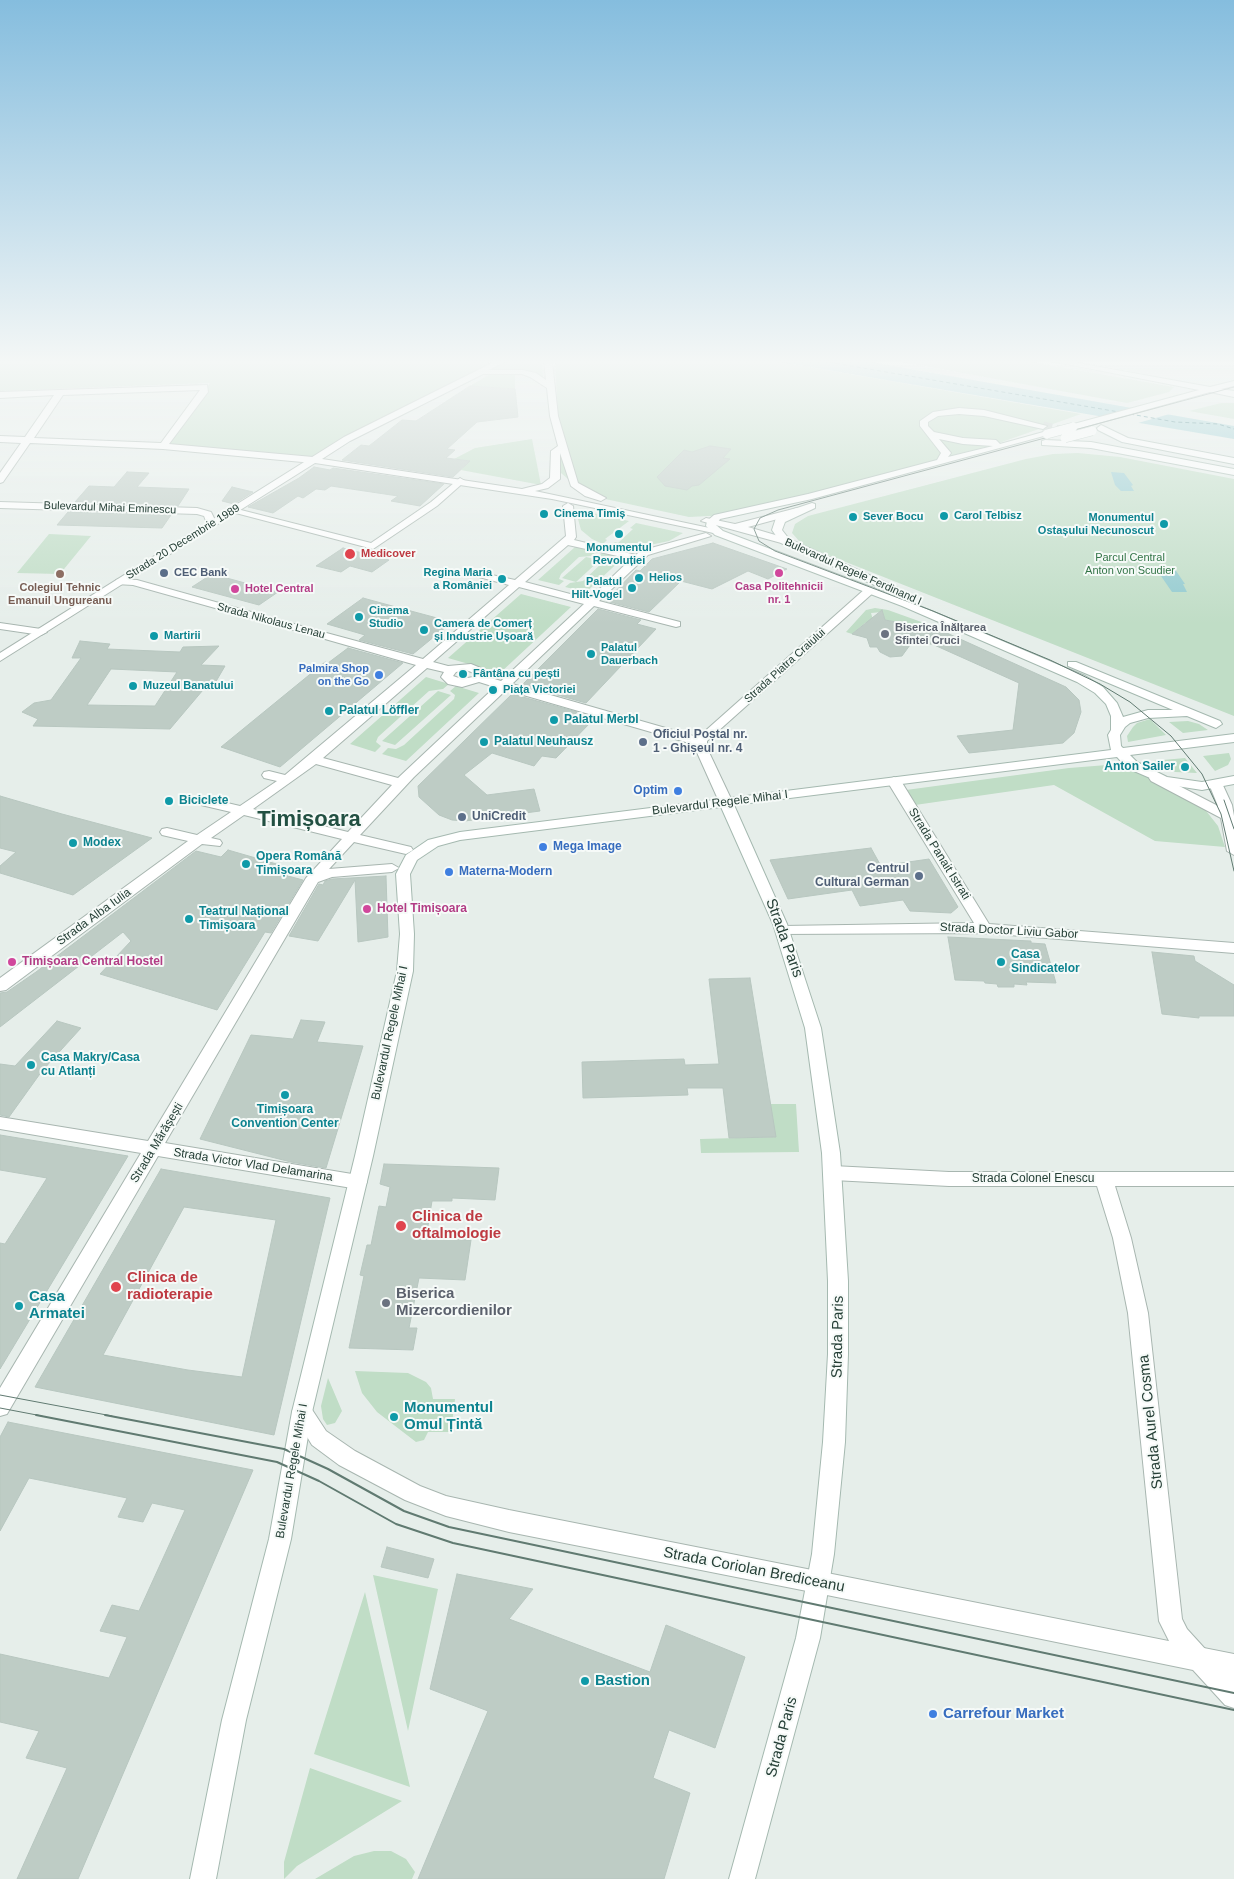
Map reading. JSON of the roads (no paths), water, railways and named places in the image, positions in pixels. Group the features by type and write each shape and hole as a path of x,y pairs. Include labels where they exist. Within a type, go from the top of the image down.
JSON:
{"street":[{"path":"0,480 23,449"},
{"path":"192,449 366,466"},
{"name":"Strada 20 Decembrie 1989","path":"0,658 127,581 212,524 332,449"},
{"path":"339,449 340,454 348,461 366,466"},
{"path":"516,490 545,486 551,482 557,474 556,451 559,449"},
{"name":"Bulevardul Regele Ferdinand I","path":"564,449 566,451 574,484 588,494 690,521 994,640 1088,682 1103,694 1114,708 1117,716 1114,741 1119,753"},
{"path":"940,462 946,453 942,449"},
{"path":"690,521 810,497 991,449"},
{"path":"313,878 400,783 503,685 596,604 644,553 712,530 734,527 797,511 1013,449"},
{"path":"1111,449 1234,472"},
{"path":"1164,449 1234,466"},
{"path":"1170,449 1234,461"},
{"name":"Bulevardul Regele Ferdinand I","path":"366,466 576,500 690,521"},
{"path":"233,511 372,546 434,504 460,481"},
{"name":"Bulevardul Mihai Eminescu","path":"0,504 197,511 208,514 212,524"},
{"path":"200,839 263,797 314,759 571,537 568,506"},
{"path":"785,541 778,534 777,525 780,520 797,511"},
{"path":"712,530 715,518 730,514"},
{"name":"Bulevardul Regele Ferdinand I","path":"734,527 785,541 836,562 909,597 1216,724"},
{"path":"566,541 638,558"},
{"path":"468,571 676,624"},
{"name":"Strada Nikolaus Lenau","path":"127,581 424,664"},
{"name":"Strada Piatra Craiului","path":"700,742 870,590"},
{"path":"0,626 42,632"},
{"path":"424,664 450,670 461,666 472,667 479,671 478,678 700,742"},
{"path":"1116,729 1131,718 1159,713 1187,715 1216,724 1234,734"},
{"name":"Bulevardul Regele Mihai I","path":"203,1879 234,1720 280,1539 302,1412 358,1182 405,971 407,934 403,874 411,858 428,845 452,838 1234,738"},
{"name":"Strada Paris","path":"700,742 782,931 812,1028 820,1066 838,1244 838,1354 830,1490 818,1582 808,1638 742,1879"},
{"path":"1119,753 1132,766 1173,784 1226,814"},
{"path":"314,759 400,783"},
{"path":"269,775 287,780"},
{"path":"1152,776 1189,785 1216,784 1234,780"},
{"name":"Strada Panait Istrati","path":"894,781 984,928"},
{"path":"1216,784 1222,798 1234,851"},
{"path":"249,793 263,797"},
{"path":"206,802 406,850"},
{"path":"167,832 215,843"},
{"name":"Strada Alba Iulia","path":"0,986 200,839"},
{"path":"313,878 330,873 392,868"},
{"name":"Strada Mărășești","path":"0,1407 313,878"},
{"name":"Strada Doctor Liviu Gabor","path":"782,931 830,928 984,928 1234,948"},
{"name":"Strada Victor Vlad Delamarina","path":"0,1123 153,1150 358,1182"},
{"name":"Strada Colonel Enescu","path":"832,1173 949,1179 1234,1179"},
{"name":"Strada Aurel Cosma","path":"1104,1179 1122,1238 1139,1321 1171,1621 1180,1637 1234,1696"},
{"name":"Strada Coriolan Brediceanu","path":"302,1412 320,1438 348,1458 413,1494 446,1506 1234,1666"}],"water":[{"path":"1111,472 1124,473 1133,485 1131,486 1134,491 1121,491 1115,485"},
{"path":"1159,568 1174,568 1185,584 1183,584 1187,592 1172,592 1161,576 1163,575"}],"tram line":[{"path":"1005,449 778,510 760,518 754,529 759,541 775,551 933,611 1050,660 1100,684 1130,702 1171,736 1202,774 1221,814 1234,871"},
{"path":"1224,800 1234,829"},
{"path":"0,1395 112,1416"},
{"path":"0,1408 42,1416"},
{"path":"36,1415 277,1462 319,1481 396,1524 453,1543 1234,1710"},
{"path":"105,1415 284,1449 328,1469 404,1511 449,1527 1234,1693"}],"place":[{"name":"Cinema Timiș","path":"544,514"},
{"name":"Carol Telbisz","path":"944,516"},
{"name":"Sever Bocu","path":"853,517"},
{"name":"Monumentul Ostașului Necunoscut","path":"1164,524"},
{"name":"Monumentul Revoluției","path":"619,534"},
{"name":"Medicover","path":"350,554"},
{"name":"CEC Bank","path":"164,573"},
{"name":"Casa Politehnicii nr. 1","path":"779,573"},
{"name":"Colegiul Tehnic Emanuil Ungureanu","path":"60,574"},
{"name":"Helios","path":"639,578"},
{"name":"Regina Maria a României","path":"502,579"},
{"name":"Palatul Hilt-Vogel","path":"632,588"},
{"name":"Hotel Central","path":"235,589"},
{"name":"Cinema Studio","path":"359,617"},
{"name":"Camera de Comerț și Industrie Ușoară","path":"424,630"},
{"name":"Biserica Înălțarea Sfintei Cruci","path":"885,634"},
{"name":"Martirii","path":"154,636"},
{"name":"Palatul Dauerbach","path":"591,654"},
{"name":"Fântâna cu pești","path":"463,674"},
{"name":"Palmira Shop on the Go","path":"379,675"},
{"name":"Muzeul Banatului","path":"133,686"},
{"name":"Piața Victoriei","path":"493,690"},
{"name":"Palatul Löffler","path":"329,711"},
{"name":"Palatul Merbl","path":"554,720"},
{"name":"Palatul Neuhausz","path":"484,742"},
{"name":"Oficiul Poștal nr. 1 - Ghișeul nr. 4","path":"643,742"},
{"name":"Anton Sailer","path":"1185,767"},
{"name":"Optim","path":"678,791"},
{"name":"Biciclete","path":"169,801"},
{"name":"UniCredit","path":"462,817"},
{"name":"Modex","path":"73,843"},
{"name":"Mega Image","path":"543,847"},
{"name":"Opera Română Timișoara","path":"246,864"},
{"name":"Materna-Modern","path":"449,872"},
{"name":"Centrul Cultural German","path":"919,876"},
{"name":"Hotel Timișoara","path":"367,909"},
{"name":"Teatrul Național Timișoara","path":"189,919"},
{"name":"Timișoara Central Hostel","path":"12,962"},
{"name":"Casa Sindicatelor","path":"1001,962"},
{"name":"Casa Makry/Casa cu Atlanți","path":"31,1065"},
{"name":"Timișoara Convention Center","path":"285,1095"},
{"name":"Clinica de oftalmologie","path":"401,1226"},
{"name":"Clinica de radioterapie","path":"116,1287"},
{"name":"Biserica Mizercordienilor","path":"386,1303"},
{"name":"Casa Armatei","path":"19,1306"},
{"name":"Monumentul Omul Țintă","path":"394,1417"},
{"name":"Bastion","path":"585,1681"},
{"name":"Carrefour Market","path":"933,1714"}],"district":[{"name":"Timișoara","path":"309,820"}],"park label":[{"name":"Parcul Central Anton von Scudier","path":"1130,564"}]}
